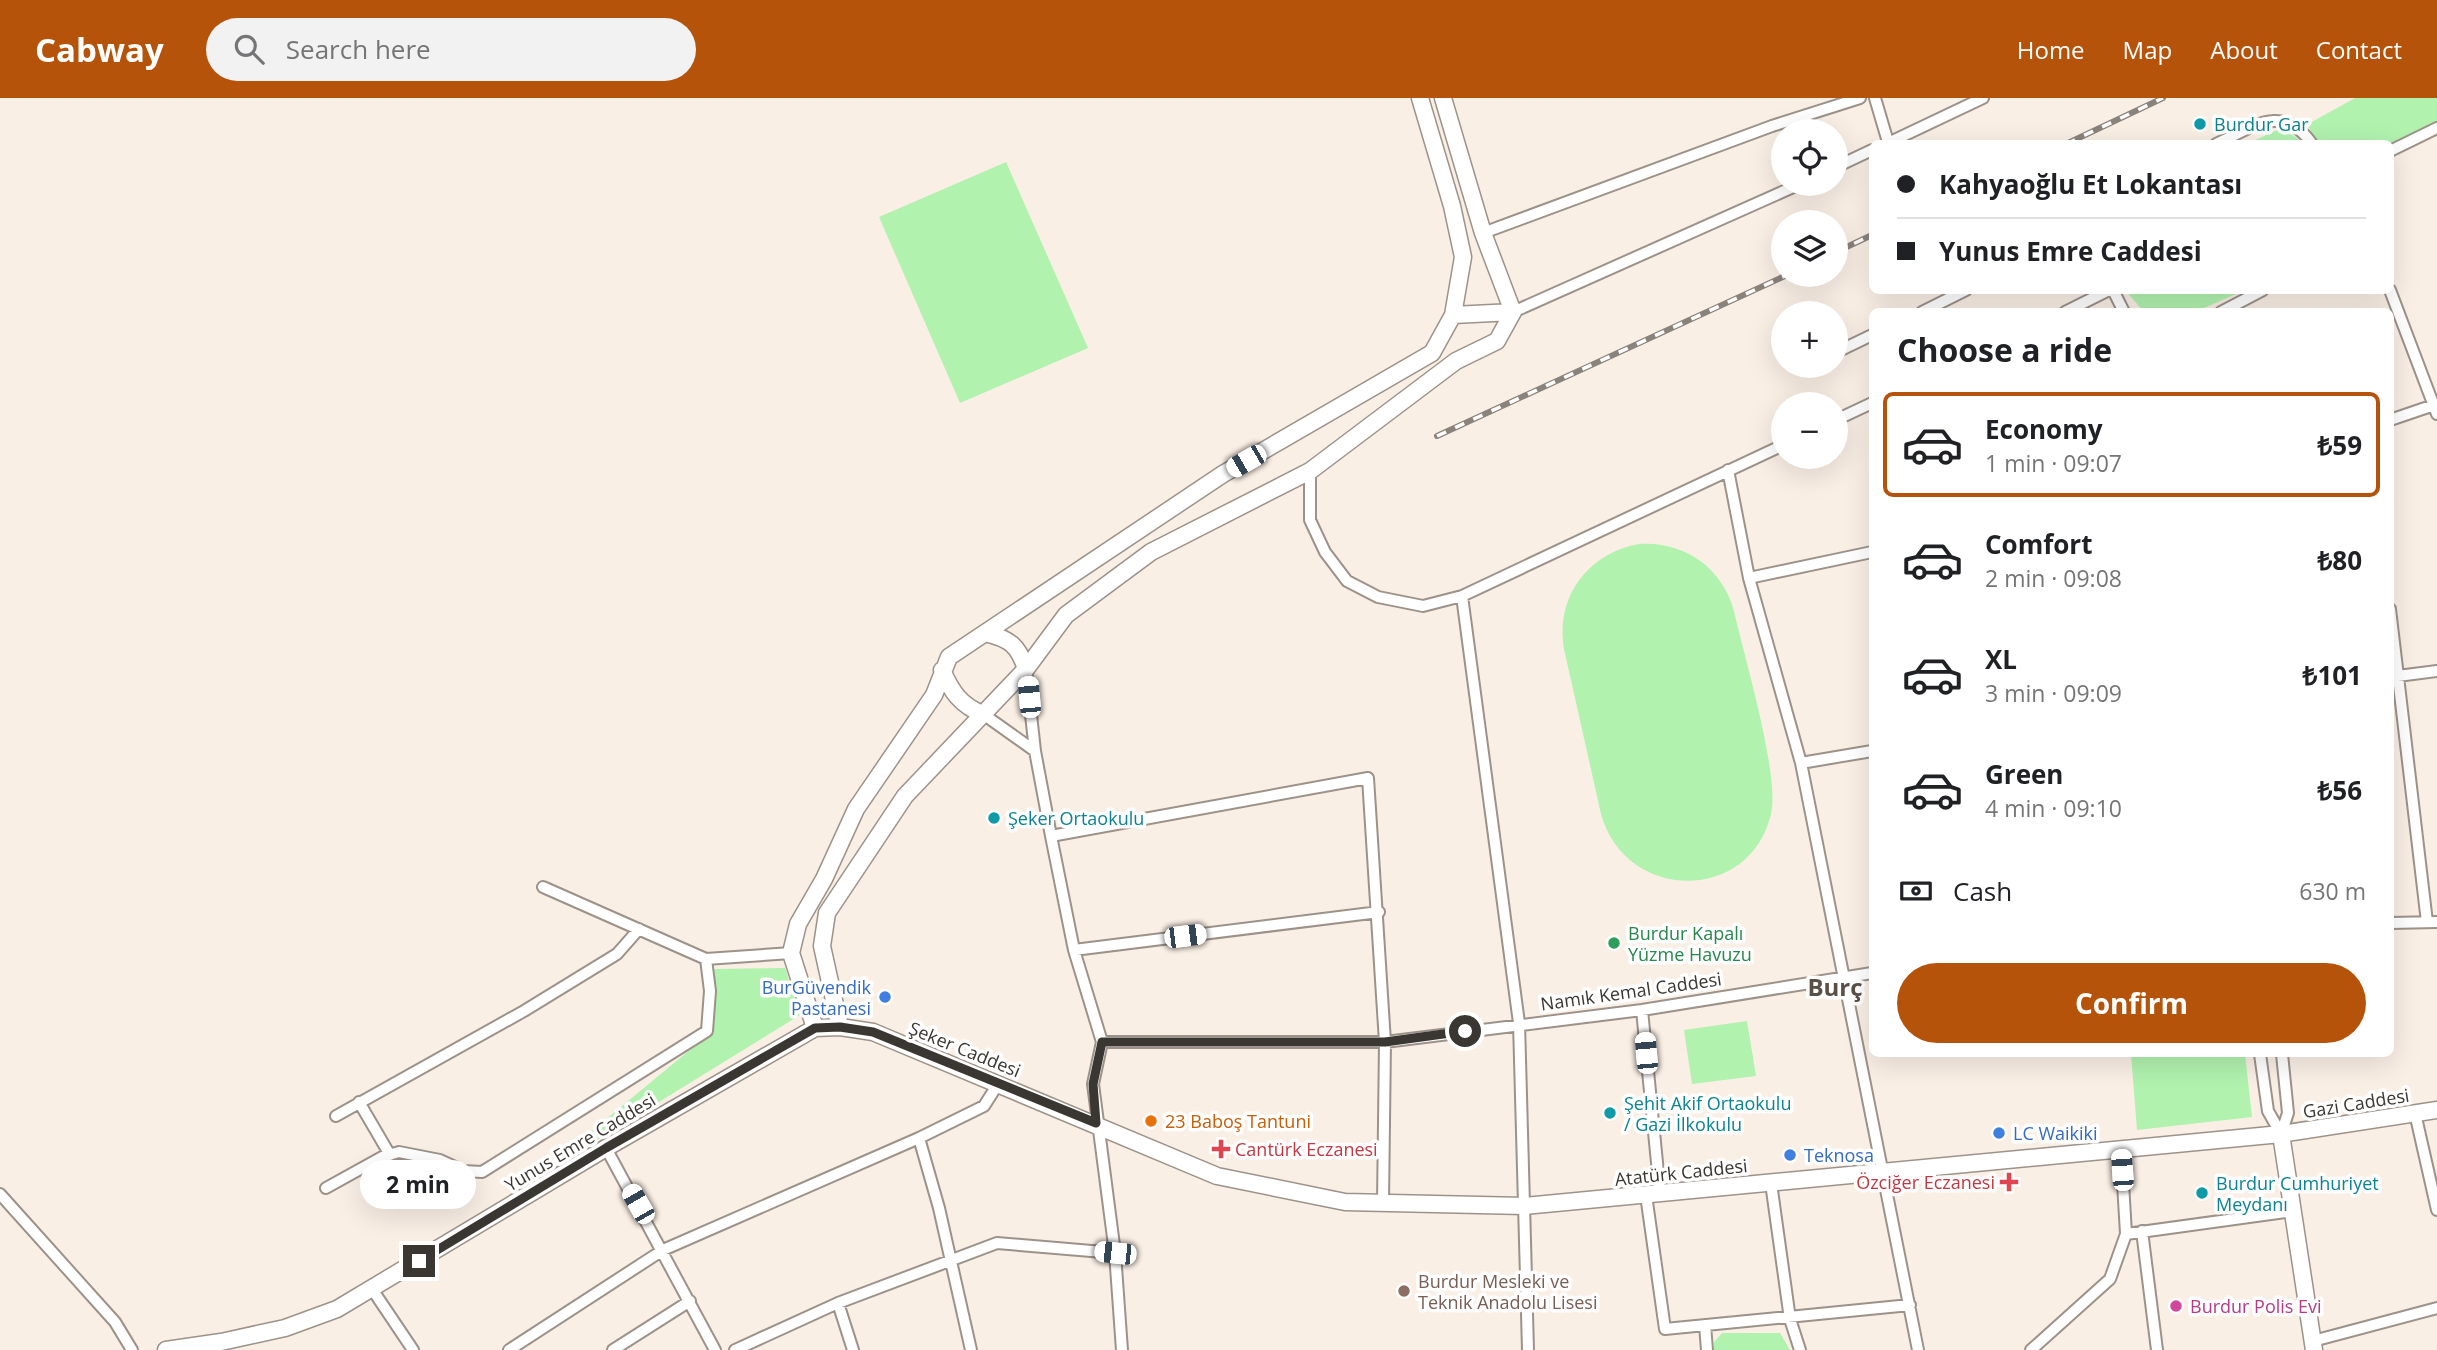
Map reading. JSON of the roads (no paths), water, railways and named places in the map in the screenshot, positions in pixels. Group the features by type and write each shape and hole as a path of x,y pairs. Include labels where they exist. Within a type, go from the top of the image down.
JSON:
{"main road":[{"path":"815,1028 791,953 798,923 824,879 856,809 934,695 949,657 1223,474 1432,353 1453,315 1463,257 1452,206 1420,98"},
{"path":"840,1027 822,946 827,913 905,796 1026,669 1066,615 1151,552 1310,471 1456,361 1497,341 1513,312 1483,233 1443,98"},
{"path":"1453,315 1513,312"},
{"path":"985,633 1007,638 1020,649 1026,669"},
{"path":"942,670 949,687 967,708 983,714"},
{"name":"Şeker Caddesi","path":"815,1028 840,1027 873,1032 1096,1123"},
{"name":"Yunus Emre Caddesi","path":"166,1350 232,1345 337,1309 606,1148 815,1028"},
{"name":"Gazi Caddesi","path":"2281,1134 2437,1110"},
{"name":"Atatürk Caddesi","path":"1096,1123 1217,1176 1345,1202 1524,1206 2281,1134"},
{"path":"2281,1134 2314,1346"}],"street":[{"path":"1483,233 1772,126 1860,98"},
{"path":"1875,98 1886,140"},
{"path":"1893,140 1983,98"},
{"path":"2225,140 2265,122 2289,121 2302,130 2309,140"},
{"path":"2394,149 2437,128"},
{"path":"1848,161 1869,151"},
{"path":"1513,312 1773,196"},
{"path":"1930,308 1958,294"},
{"path":"2073,308 2103,294"},
{"path":"2229,308 2255,294"},
{"path":"2392,294 2436,408 2394,419"},
{"path":"1848,347 1869,336"},
{"path":"1848,414 1869,404"},
{"path":"1310,471 1310,520 1325,552 1347,581 1378,597 1423,606 1461,596 1771,451"},
{"path":"1728,471 1749,578 1801,763 1918,1350"},
{"path":"1749,578 1869,553"},
{"path":"1461,596 1519,1023 1528,1350"},
{"path":"1026,669 1035,751 1074,950 1102,1042 1093,1084 1115,1253 1122,1350"},
{"path":"2394,923 2432,922 2413,815 2395,676 2437,671"},
{"path":"983,714 1035,751"},
{"path":"1801,763 1869,752"},
{"path":"1051,836 1368,778 1379,912 1385,1042 1383,1203"},
{"path":"543,887 706,959 791,953"},
{"path":"1074,950 1379,912"},
{"path":"336,1116 524,1011 618,954 639,929"},
{"path":"326,1188 390,1154 399,1152 440,1160 464,1171 482,1171 534,1142 707,1031 710,991 706,959"},
{"name":"Namık Kemal Caddesi","path":"1102,1042 1385,1042 1519,1023 1642,1010 1869,973"},
{"path":"1642,1010 1653,1194 1665,1329 1790,1319 1909,1305"},
{"path":"2260,1057 2268,1111 2281,1134"},
{"path":"2281,1134 2288,1113 2282,1057"},
{"path":"509,1350 663,1250 919,1138 984,1106 998,1084"},
{"path":"359,1102 390,1154"},
{"path":"2415,1114 2437,1210"},
{"path":"919,1138 939,1208 971,1350"},
{"path":"606,1148 715,1350"},
{"path":"2031,1350 2110,1279 2126,1234 2121,1149"},
{"path":"1771,1182 1790,1319 1800,1350"},
{"path":"0,1194 115,1322 132,1350"},
{"path":"2126,1234 2293,1211"},
{"path":"2141,1231 2157,1350"},
{"path":"734,1350 838,1303 996,1243 1115,1253"},
{"path":"372,1289 412,1350"},
{"path":"613,1350 690,1301"},
{"path":"838,1303 853,1350"},
{"path":"2314,1346 2437,1308"},
{"path":"1705,1325 1707,1350"}],"railway":[{"path":"2074,140 2163,98"},
{"path":"1848,246 1869,236"},
{"path":"1437,436 1771,282"}],"place":[{"name":"Burdur Gar","path":"2200,124"},
{"name":"Şeker Ortaokulu","path":"994,818"},
{"name":"Burdur Kapalı Yüzme Havuzu","path":"1614,943"},
{"name":"BurGüvendik Pastanesi","path":"885,997"},
{"name":"Şehit Akif Ortaokulu / Gazi İlkokulu","path":"1610,1113"},
{"name":"23 Baboş Tantuni","path":"1151,1121"},
{"name":"LC Waikiki","path":"1999,1133"},
{"name":"Cantürk Eczanesi","path":"1221,1149"},
{"name":"Teknosa","path":"1790,1155"},
{"name":"Özciğer Eczanesi","path":"2009,1182"},
{"name":"Burdur Cumhuriyet Meydanı","path":"2202,1193"},
{"name":"Burdur Mesleki ve Teknik Anadolu Lisesi","path":"1404,1291"},
{"name":"Burdur Polis Evi","path":"2176,1306"}],"district":[{"name":"Burç","path":"1835,986"}]}
